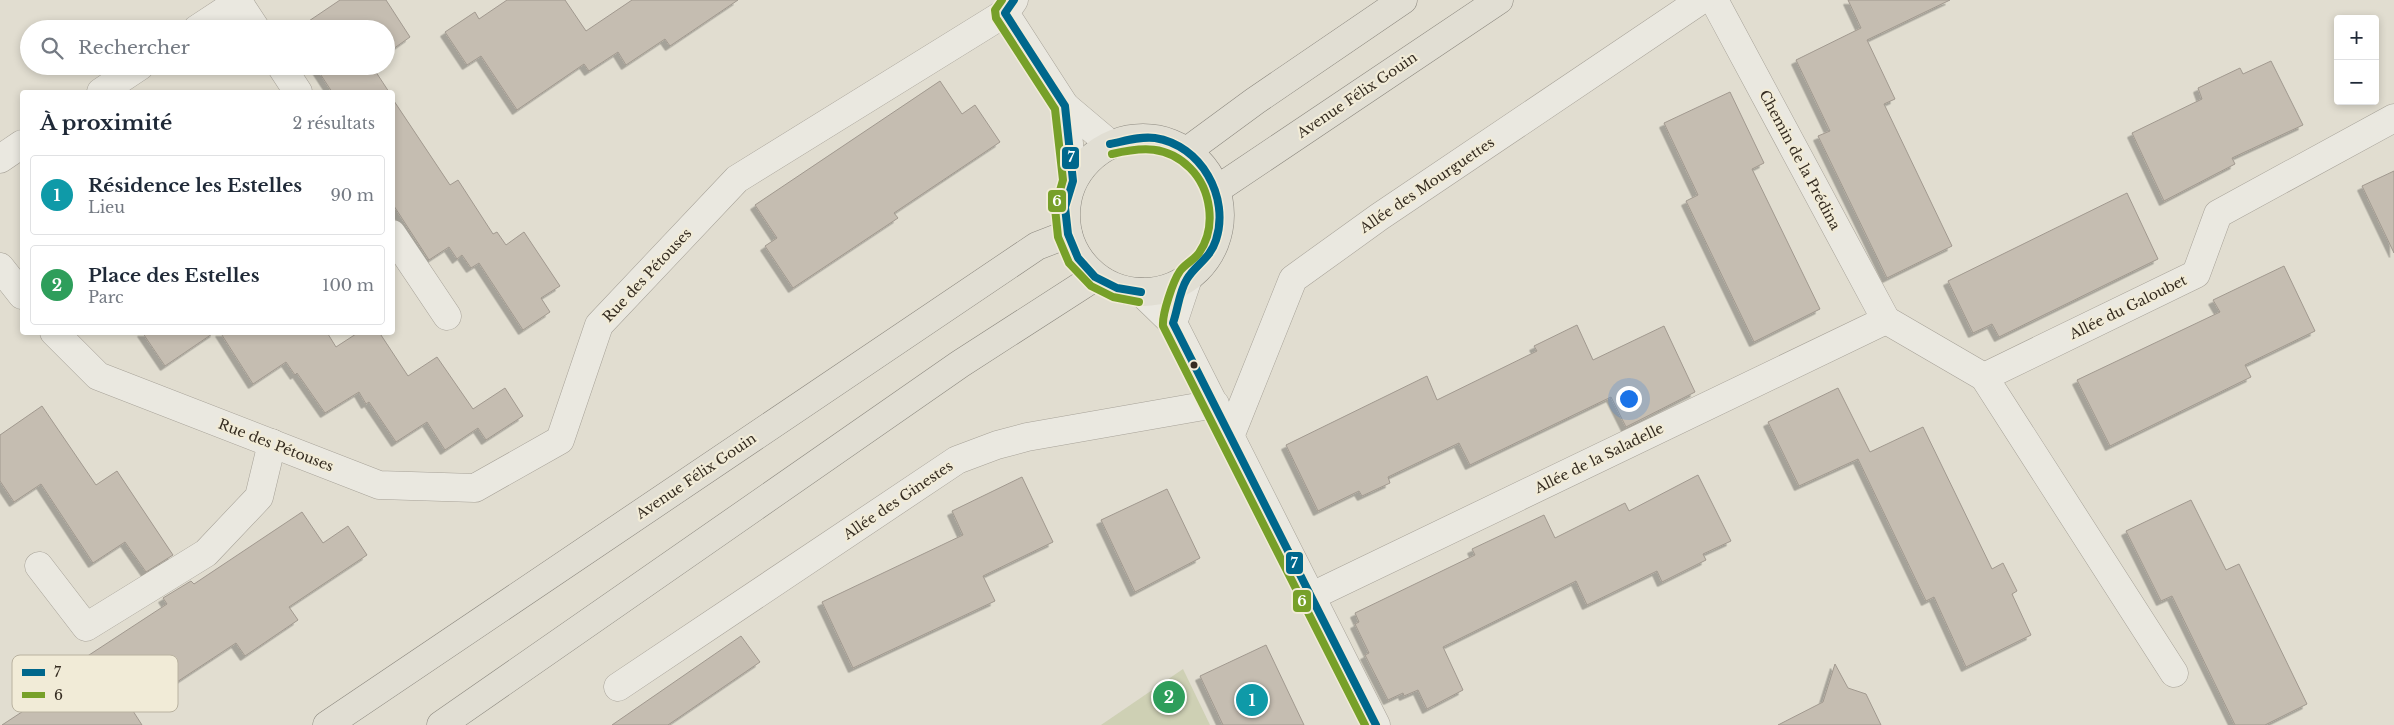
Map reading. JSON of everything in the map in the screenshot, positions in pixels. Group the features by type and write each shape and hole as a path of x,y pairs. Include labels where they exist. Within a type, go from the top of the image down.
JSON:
{"main road":[{"path":"1187,151 1255,101 1403,0"},
{"name":"Avenue Félix Gouin","path":"1216,190 1499,0"},
{"path":"1136,138 1162,140 1187,151 1205,168 1216,190 1220,215 1216,239 1205,261 1188,278 1166,289 1141,292 1117,288 1095,276 1078,258 1068,234 1065,207 1073,182 1088,160 1110,144 1136,138"},
{"name":"Avenue Félix Gouin","path":"327,725 1037,246 1068,234"},
{"path":"441,725 960,364 1095,276"}],"street":[{"name":"Allée des Mourguettes","path":"1230,434 1293,280 1379,217 1701,0"},
{"name":"Chemin de la Prédina","path":"1714,0 1886,320"},
{"path":"210,20 237,1 250,20"},
{"path":"1010,6 1065,106 1110,144"},
{"name":"Rue des Pétouses","path":"57,335 98,376 380,485 475,488 560,440 599,325 737,179 1010,6"},
{"path":"103,90 126,75"},
{"path":"287,75 297,90"},
{"path":"1065,106 1073,182"},
{"name":"Allée du Galoubet","path":"1984,377 2196,274 2218,214 2394,118"},
{"path":"0,159 20,145"},
{"path":"395,238 447,316"},
{"path":"0,267 20,292"},
{"path":"1173,323 1188,278"},
{"path":"1141,292 1173,323 1376,725"},
{"path":"1886,320 1984,377 2174,673"},
{"name":"Allée de la Saladelle","path":"1312,596 1886,320"},
{"name":"Allée des Ginestes","path":"618,687 957,460 1027,438 1215,404"},
{"path":"39,566 86,627 206,553 259,497 272,443"}],"green space":[{"path":"1183,669 1210,725 1101,725"}],"building":[{"path":"340,0 386,0 410,37 395,48 395,20 310,20"},
{"path":"507,0 565,0 586,31 632,0 738,0 670,46 665,39 626,65 618,52 589,71 584,64 517,110 481,56 467,65 445,32 475,12 479,19"},
{"path":"1848,0 1950,0 1867,40 1895,99 1884,104 1952,246 1887,278 1818,136 1830,131 1796,60 1861,28"},
{"path":"2271,61 2303,125 2232,158 2235,164 2164,201 2132,133 2202,99 2198,88 2240,68 2243,74"},
{"path":"321,75 378,75 388,90 331,90"},
{"path":"940,81 962,114 975,105 1000,142 894,213 898,218 793,288 765,246 777,238 755,205"},
{"path":"1730,92 1764,163 1752,169 1820,309 1754,342 1686,201 1698,195 1664,123"},
{"path":"395,102 450,185 458,180 493,234 497,232 506,245 524,232 560,286 541,298 550,312 523,330 479,263 471,268 462,255 457,259 449,247 429,260 395,208"},
{"path":"2394,171 2394,253 2362,186"},
{"path":"2127,193 2158,259 1999,337 1992,324 1973,333 1948,281"},
{"path":"2284,266 2315,331 2245,365 2251,377 2110,446 2077,380 2220,312 2213,300"},
{"path":"1577,325 1593,360 1664,326 1695,392 1626,427 1611,397 1470,465 1459,443 1388,477 1390,483 1362,496 1359,491 1318,511 1286,445 1427,376 1437,400 1537,351 1534,346"},
{"path":"144,335 211,335 165,366"},
{"path":"222,335 329,335 336,347 354,335 381,335 408,376 437,357 473,409 505,388 523,416 486,440 478,428 445,450 427,422 396,442 369,402 366,404 359,392 325,413 297,373 295,375 286,362 253,384"},
{"path":"1838,388 1870,452 1923,427 1992,569 2003,563 2017,591 2012,594 2031,635 1966,667 1934,597 1926,601 1858,459 1799,486 1768,422"},
{"path":"42,406 96,485 117,471 173,555 146,572 125,542 93,563 41,484 14,502 0,481 0,435"},
{"path":"1698,475 1731,541 1703,554 1706,560 1662,582 1657,571 1587,605 1576,581 1443,647 1463,690 1427,709 1418,690 1404,696 1403,693 1388,700 1365,655 1369,653 1355,624 1359,622 1355,613 1475,555 1472,549 1544,515 1555,538 1625,503 1629,511"},
{"path":"1022,477 1053,542 983,576 995,601 853,668 822,602 963,535 952,511"},
{"path":"1167,489 1200,558 1135,592 1101,520"},
{"path":"2191,500 2226,570 2239,564 2307,704 2265,725 2235,725 2172,596 2161,601 2126,531"},
{"path":"302,512 323,543 348,526 367,555 289,607 298,620 245,656 236,643 178,681 178,655 89,655 167,604 163,598 191,581 194,584"},
{"path":"741,636 760,662 668,725 612,725"},
{"path":"1266,645 1304,725 1223,725 1200,676"},
{"path":"1835,664 1848,688 1866,694 1881,725 1778,725 1823,702"},
{"path":"22,712 134,712 142,725 2,725"}],"transit line":[{"name":"6","path":"1002,0 995,10 996,18 1055,109 1063,180 1055,208 1058,237 1069,263 1091,286 1113,297 1139,302"},
{"name":"7","path":"1014,0 1005,13 1065,106 1073,181 1065,207 1068,234 1078,258 1095,277 1117,288 1141,292"},
{"name":"7","path":"1110,144 1144,138 1155,138 1171,143 1186,151 1208,175 1219,207 1219,224 1216,240 1207,257 1184,284 1173,323 1376,725"},
{"name":"6","path":"1112,154 1144,149 1172,155 1190,168 1203,186 1207,197 1210,220 1205,243 1195,258 1177,276 1166,306 1163,326 1365,725"}],"place":[{"name":"Place des Estelles","path":"1169,697"},
{"name":"Résidence les Estelles","path":"1252,700"}]}
